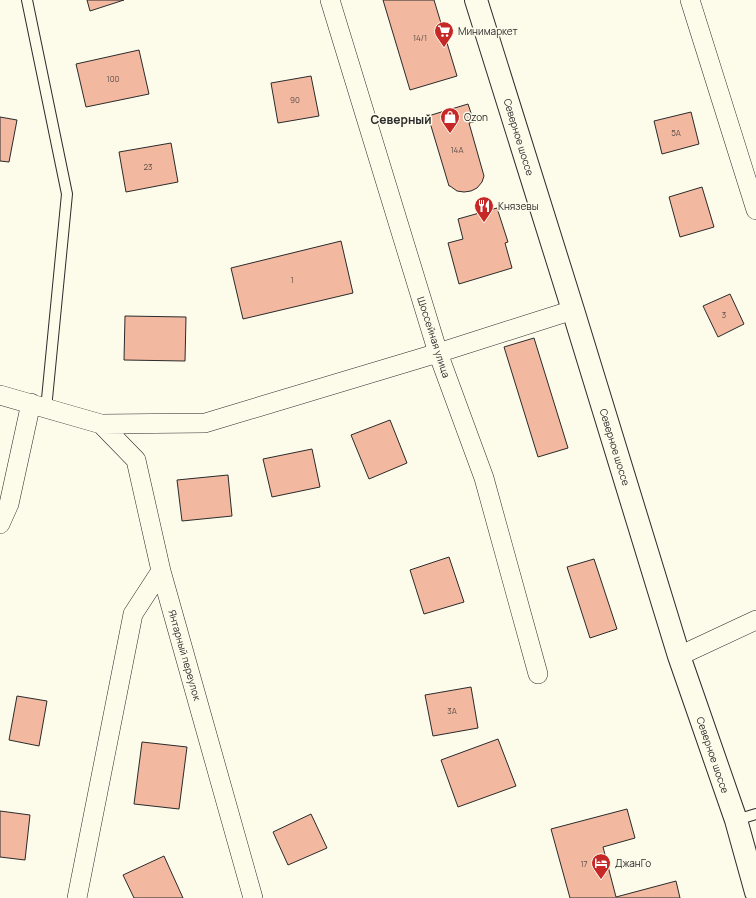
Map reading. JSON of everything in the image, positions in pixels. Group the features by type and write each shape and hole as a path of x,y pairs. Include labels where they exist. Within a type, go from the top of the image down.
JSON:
{"main road":[{"name":"Северное шоссе","path":"476,0 679,656 746,816 756,892"}],"street":[{"name":"Шоссейная улица","path":"330,0 438,353 484,478 538,674"},
{"path":"690,0 756,210"},
{"path":"0,395 101,424 205,423 438,353 573,310"},
{"path":"0,524 9,504 39,406"},
{"name":"Янтарный переулок","path":"101,424 136,460 161,571 252,898"},
{"path":"77,898 133,614 161,571"},
{"path":"679,656 756,620"}],"lane":[{"path":"27,0 67,194 39,406"}],"building":[{"path":"87,0 124,0 90,11"},
{"path":"383,0 434,0 457,76 410,90"},
{"path":"139,50 149,94 86,107 76,64"},
{"path":"311,76 319,116 278,123 271,83"},
{"path":"468,104 474,122 469,123 484,176 482,182 477,188 464,192 457,191 449,186 428,116"},
{"path":"691,112 699,144 662,154 654,121"},
{"path":"0,117 17,120 9,162 0,161"},
{"path":"171,143 178,182 126,192 119,152"},
{"path":"702,187 714,227 680,237 669,197"},
{"path":"497,208 508,242 505,243 512,268 459,284 448,243 463,239 458,219"},
{"path":"341,241 353,293 243,319 231,268"},
{"path":"730,294 744,324 718,337 703,306"},
{"path":"125,316 186,317 185,361 124,360"},
{"path":"534,338 568,448 538,457 504,347"},
{"path":"390,420 407,463 369,479 351,435"},
{"path":"312,449 320,487 272,497 263,459"},
{"path":"228,475 232,516 182,521 177,480"},
{"path":"449,557 464,602 424,614 410,570"},
{"path":"594,559 617,629 590,638 567,567"},
{"path":"471,687 478,728 433,736 425,695"},
{"path":"17,696 47,701 39,746 9,740"},
{"path":"498,739 516,786 458,807 441,760"},
{"path":"142,742 187,747 179,809 134,804"},
{"path":"627,809 635,838 603,847 616,897 676,881 680,898 570,898 551,829"},
{"path":"0,811 30,815 25,860 0,857"},
{"path":"311,814 327,848 288,865 273,832"},
{"path":"164,856 183,898 134,898 123,875"}],"place":[{"name":"Минимаркет","path":"444,48"},
{"name":"Ozon","path":"450,134"},
{"name":"Князевы","path":"484,223"},
{"name":"ДжанГо","path":"601,880"}],"district":[{"name":"Северный","path":"401,120"}]}
